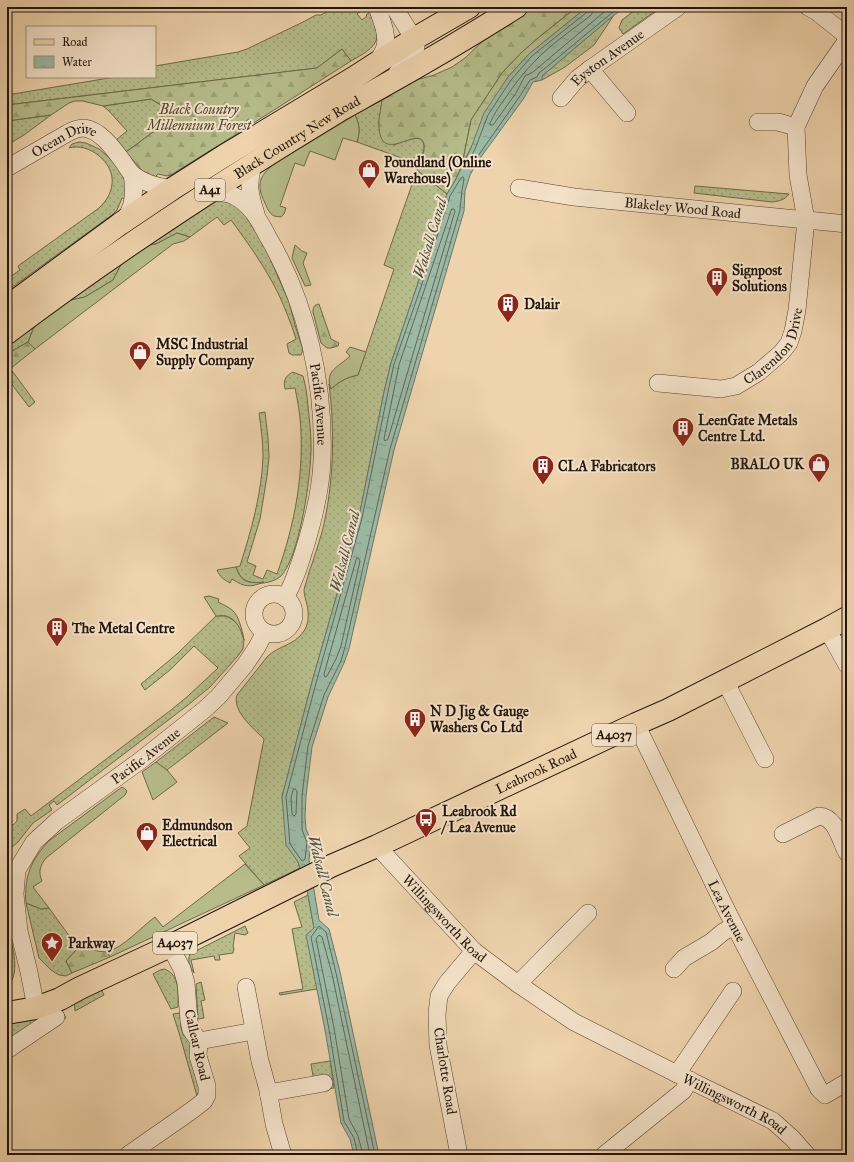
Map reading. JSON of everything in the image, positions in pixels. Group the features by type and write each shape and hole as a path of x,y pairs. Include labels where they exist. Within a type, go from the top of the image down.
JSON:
{"main road":[{"name":"Black Country New Road","path":"7,306 120,224 172,189 376,64 414,39 469,7"},
{"name":"Black Country New Road","path":"7,333 42,306 144,234 207,193 342,109 447,50 516,7"},
{"name":"Leabrook Road","path":"170,946 331,866 378,846 668,710 847,618"},
{"name":"A4037","path":"7,1013 35,1002 80,988 170,946"},
{"name":"A4037","path":"7,999 35,1002"}],"street":[{"path":"376,64 384,48 386,39 377,7"},
{"name":"Eyston Avenue","path":"561,98 577,79 678,7"},
{"path":"808,7 817,12 847,36"},
{"path":"396,11 410,21 436,27"},
{"path":"383,86 412,59 416,47 414,39 396,11"},
{"path":"758,122 778,122 796,127 815,86 847,40"},
{"path":"590,69 627,113"},
{"name":"Clarendon Drive","path":"658,383 721,389 736,386 759,372 781,353 789,343 797,310 806,220 798,175 796,127"},
{"name":"Ocean Drive","path":"7,168 66,134 74,130 84,128 102,137 132,174 156,186 172,189"},
{"name":"Pacific Avenue","path":"253,164 250,176 249,191 256,216"},
{"path":"120,224 126,219 133,199 134,184 132,174"},
{"name":"Blakeley Wood Road","path":"519,188 574,197 847,224"},
{"name":"Pacific Avenue","path":"207,193 221,192 235,197 243,202 256,216 276,251 298,299 314,361 321,421 322,461 319,493 297,576 285,598"},
{"path":"272,594 278,594 285,598 292,605 294,610 294,616 289,627 279,634 272,634 260,628 256,623 254,610 261,599 272,594"},
{"path":"827,629 847,665"},
{"name":"Pacific Avenue","path":"35,1002 19,931 12,869 34,842 57,821 141,760 218,697 245,666 266,632"},
{"path":"725,681 765,759"},
{"name":"Lea Avenue","path":"636,724 734,926 819,1089 825,1094 847,1082"},
{"path":"783,834 819,816 824,817 832,822 847,853"},
{"name":"Willingsworth Road","path":"378,846 474,951 518,984 574,1022 773,1121 792,1138 806,1155"},
{"path":"518,984 588,913"},
{"path":"674,969 684,958 734,926"},
{"name":"Callear Road","path":"128,1155 204,1101 207,1095 207,1086 198,1056 198,1041 191,1030 189,1021 186,983 182,969 170,946"},
{"name":"Charlotte Road","path":"459,1155 438,1045 437,1014 439,996 447,983 474,951"},
{"path":"246,987 260,1061 274,1124 283,1155"},
{"name":"Willingsworth Road","path":"684,1077 733,991"},
{"path":"7,1050 56,1017"},
{"path":"198,1041 254,1031"},
{"path":"604,1155 683,1091 684,1077"},
{"path":"268,1093 324,1083"}],"green space":[{"path":"334,7 366,7 368,9 364,12 362,10 357,14 362,20 370,12 376,28 377,38 368,50 351,61 342,49 317,68 7,105 7,95 109,78 156,78 156,66 238,52 316,15 321,15"},
{"path":"532,7 577,7 538,38 502,73 471,120 462,165 447,194 417,170 424,149 422,140 417,138 394,144 387,144 382,139 379,128 379,118 382,100 390,96 387,92 402,83 434,75 452,67 465,58 490,34"},
{"path":"577,7 587,7 529,54 508,77 462,165 471,120 502,73 538,38"},
{"path":"639,7 661,7 623,34 619,28 622,20"},
{"path":"614,15 594,45 565,67 542,80 542,76"},
{"name":"Black Country Millennium Forest","path":"342,49 351,61 252,124 249,119 243,123 246,128 171,175 167,176 158,174 155,177 144,173 126,152 156,130 166,108 151,99 103,106 83,101 75,101 69,103 51,115 7,121 7,105 317,68"},
{"path":"151,99 166,108 156,130 126,152 116,140 127,131 103,106"},
{"path":"382,100 379,126 394,145 413,139 422,140 424,143 424,149 418,164 357,142 359,128 355,115"},
{"path":"51,115 24,135 7,145 7,121"},
{"path":"355,115 359,128 357,142 343,138 335,160 310,151 304,166 295,163 280,206 286,208 284,214 281,217 272,215 267,209 260,191 260,181 269,168"},
{"path":"79,142 86,143 99,149 112,160 125,179 127,199 122,198 117,210 112,215 7,291 7,279 20,270 18,266 99,208 109,194 112,184 112,176 105,162 92,151 85,148 69,148 72,144"},
{"path":"417,170 447,194 391,363 359,517 312,682 282,797 300,868 264,885 239,856 250,848 238,833 247,826 264,739 240,713 236,701 237,695 267,657 276,650 296,640 307,625 308,612 304,590 322,532 331,477 333,439 329,384 331,389 338,383 358,375 394,269 384,265"},
{"path":"695,186 789,194 784,199 772,202 694,193"},
{"path":"217,199 232,202 248,218 268,254 289,302 303,350 301,355 292,355 289,353 287,344 296,339 283,304 262,265 231,220 224,225 217,217 190,237 177,233 156,244 140,246"},
{"path":"177,233 190,237 184,241 173,244 35,349 28,342 36,322 66,301 85,297 113,280 124,259 140,246 156,244"},
{"path":"295,245 307,253 303,263 311,285 305,286 292,258"},
{"path":"124,259 113,280 85,297 66,301"},
{"path":"319,304 331,339 339,343 338,346 327,348 321,343 313,312 314,306"},
{"path":"36,322 28,342 7,354 7,343"},
{"path":"28,342 35,349 10,369 13,372 7,378 7,354"},
{"path":"350,347 366,352 358,375 338,383 331,389 329,377 337,366 350,356 346,352"},
{"path":"13,372 35,402 29,407 7,378"},
{"path":"293,372 303,376 307,395 311,434 311,456 304,513 294,551 288,566 281,576 268,582 255,583 242,578 236,567 240,566 261,484 263,451 259,413 265,412 269,457 260,519 247,562 256,566 253,575 263,579 267,570 277,574 294,517 300,477 300,414 295,388 285,389 284,384 286,377"},
{"path":"236,567 240,576 246,581 254,583 264,582 247,586 232,579 230,583 222,578 217,570"},
{"path":"209,596 219,599 218,602 234,612 241,626 244,640 236,622 230,617 216,616 204,597"},
{"path":"216,616 226,616 240,627 244,640 243,649 237,657 210,687 188,705 57,805 54,801 49,805 52,810 33,823 18,842 12,847 8,840 11,825 17,821 17,814 25,809 31,816 171,710 218,668 194,646 170,670 145,690 141,684 177,654"},
{"path":"214,717 228,723 167,770 156,762"},
{"path":"156,762 167,770 177,782 153,800 142,772"},
{"path":"122,787 127,791 125,795 44,861 40,872 42,881 33,887 49,908 41,909 26,903 26,885 30,869 43,847 50,840"},
{"path":"245,864 264,885 110,957 107,952 126,942 155,917 163,927"},
{"path":"308,895 314,928 307,935 317,989 280,995 279,993 303,989 292,929 302,927 294,902"},
{"path":"26,903 41,909 49,908 78,948 66,961 72,973 66,976 59,975 51,970 39,958"},
{"path":"7,923 13,947 15,965 12,981 7,986"},
{"path":"245,926 248,933 245,935 235,933 233,953 219,955 220,960 215,960 214,956 191,960 194,973 189,964 190,954"},
{"path":"86,942 95,950 107,952 110,957 72,973 66,961"},
{"path":"164,969 173,975 177,985 178,1007 171,1009 153,974"},
{"path":"201,982 205,1000 201,1001 204,1018 198,1019 196,984"},
{"path":"101,989 104,995 75,1011 74,1000"},
{"path":"59,1006 66,1018 12,1037 7,1032 7,1018"},
{"path":"180,1013 181,1028 184,1036 190,1041 198,1080 199,1092 197,1096 173,1014"},
{"path":"330,1061 334,1088 326,1089 313,1076 311,1064"}],"water":[{"path":"587,7 626,7 614,15 542,76 542,80 533,82 524,98 478,161 470,175 465,191 464,211 394,450 349,649 328,697 312,747 305,817 306,829 311,841 309,860 319,920 329,929 340,972 379,1155 354,1155 350,1139 341,1123 325,1030 306,935 314,928 308,895 298,862 286,845 282,797 312,682 359,517 391,363 447,194 471,148 484,113 508,77 529,54"}],"place":[{"name":"Poundland (Online Warehouse)","path":"369,190"},
{"name":"Signpost Solutions","path":"717,298"},
{"name":"Dalair","path":"508,324"},
{"name":"MSC Industrial Supply Company","path":"140,372"},
{"name":"LeenGate Metals Centre Ltd.","path":"683,448"},
{"name":"BRALO UK","path":"819,484"},
{"name":"CLA Fabricators","path":"543,486"},
{"name":"The Metal Centre","path":"57,648"},
{"name":"N D Jig & Gauge Washers Co Ltd","path":"415,738"},
{"name":"Leabrook Rd / Lea Avenue","path":"426,838"},
{"name":"Edmundson Electrical","path":"147,852"},
{"name":"Parkway","path":"52,962"}],"water label":[{"name":"Walsall Canal","path":"430,238"},
{"name":"Walsall Canal","path":"345,551"},
{"name":"Walsall Canal","path":"323,876"}]}
